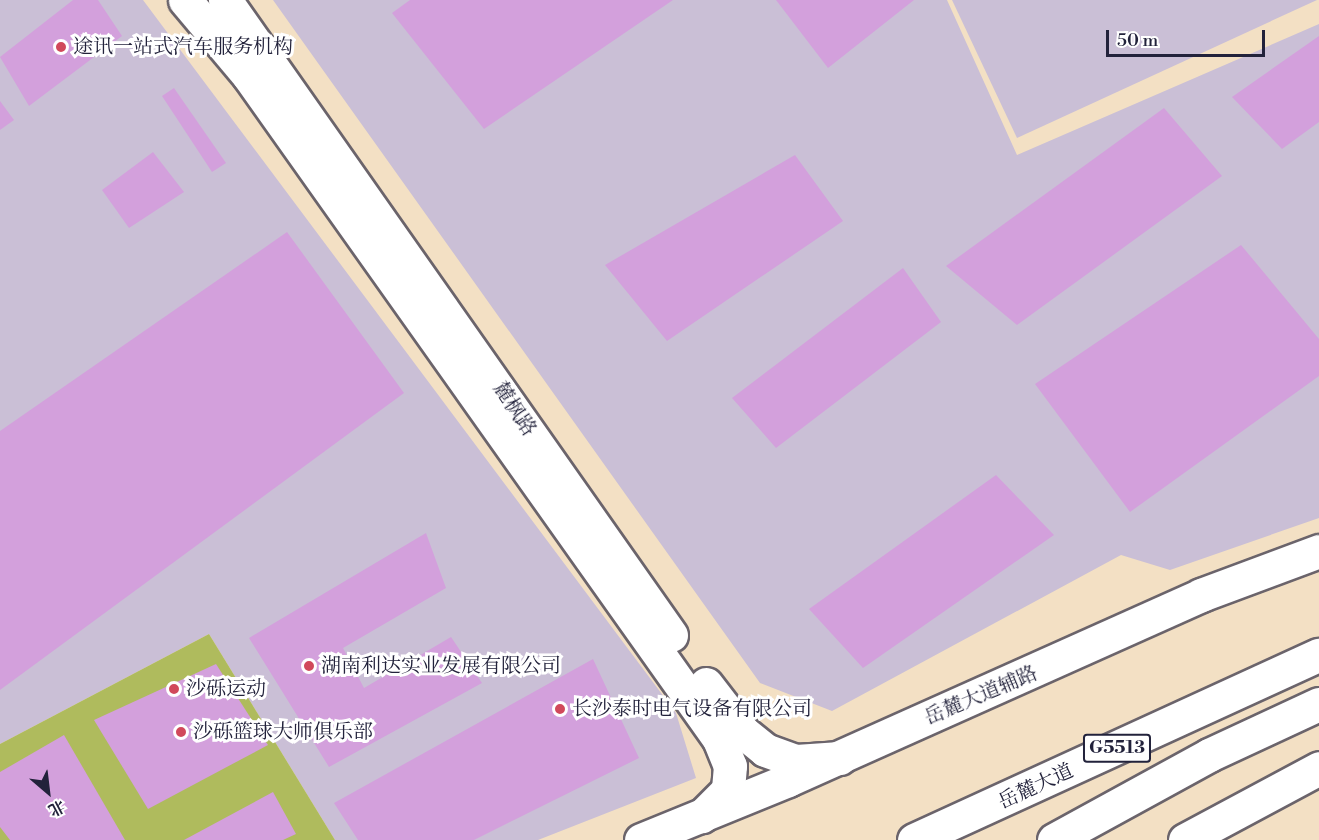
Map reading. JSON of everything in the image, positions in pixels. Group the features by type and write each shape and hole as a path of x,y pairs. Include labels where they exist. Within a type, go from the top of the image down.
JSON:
{"main road":[{"path":"185,0 248,75 718,739 730,766 728,790 702,816"},
{"name":"麓枫路","path":"225,0 743,732 781,757 809,762 840,758"},
{"name":"岳麓大道辅路","path":"641,840 840,758 1201,596 1319,551"},
{"path":"1192,709 1319,632"},
{"name":"岳麓大道","path":"914,840 1021,795 1192,709 1319,655"},
{"name":"G5513","path":"1054,840 1218,750 1319,704"},
{"path":"1185,840 1319,768"}],"shaded area":[{"path":"0,0 143,0 676,713 696,778 538,840 335,840 209,634 0,744"},
{"path":"273,0 947,0 1017,155 1319,24 1319,518 1170,570 1121,555 832,711 760,683"},
{"path":"952,0 1317,0 1017,138"}],"green space":[{"name":"沙砾运动","path":"209,634 335,840 0,840 0,744"}],"building":[{"name":"途讯一站式汽车服务机构","path":"73,0 98,0 122,36 29,106 0,57"},
{"path":"410,0 673,0 484,129 392,13"},
{"path":"776,0 914,0 828,68"},
{"path":"1319,36 1319,122 1282,149 1232,97"},
{"path":"174,88 226,163 212,172 162,96"},
{"path":"0,101 14,120 0,130"},
{"path":"1164,108 1222,176 1017,325 946,266"},
{"path":"153,152 184,192 129,228 102,190"},
{"path":"795,155 843,221 667,341 605,265"},
{"path":"287,232 404,393 0,690 0,431"},
{"path":"1241,245 1319,339 1319,376 1130,512 1035,384"},
{"path":"903,268 941,322 776,448 732,398"},
{"path":"996,475 1054,535 863,668 809,609"},
{"name":"湖南利达实业发展有限公司","path":"426,533 446,588 343,648 364,688 451,637 482,683 329,767 249,638"},
{"name":"长沙泰时电气设备有限公司","path":"593,659 639,758 474,840 358,840 334,803"},
{"name":"沙砾篮球大师俱乐部","path":"216,664 268,745 148,809 94,720"},
{"path":"64,735 125,840 10,840 0,827 0,772"},
{"path":"273,792 296,834 283,840 184,840"}],"place":[{"name":"途讯一站式汽车服务机构","path":"61,47"},
{"name":"湖南利达实业发展有限公司","path":"309,666"},
{"name":"沙砾运动","path":"174,689"},
{"name":"长沙泰时电气设备有限公司","path":"560,709"},
{"name":"沙砾篮球大师俱乐部","path":"181,732"}]}
